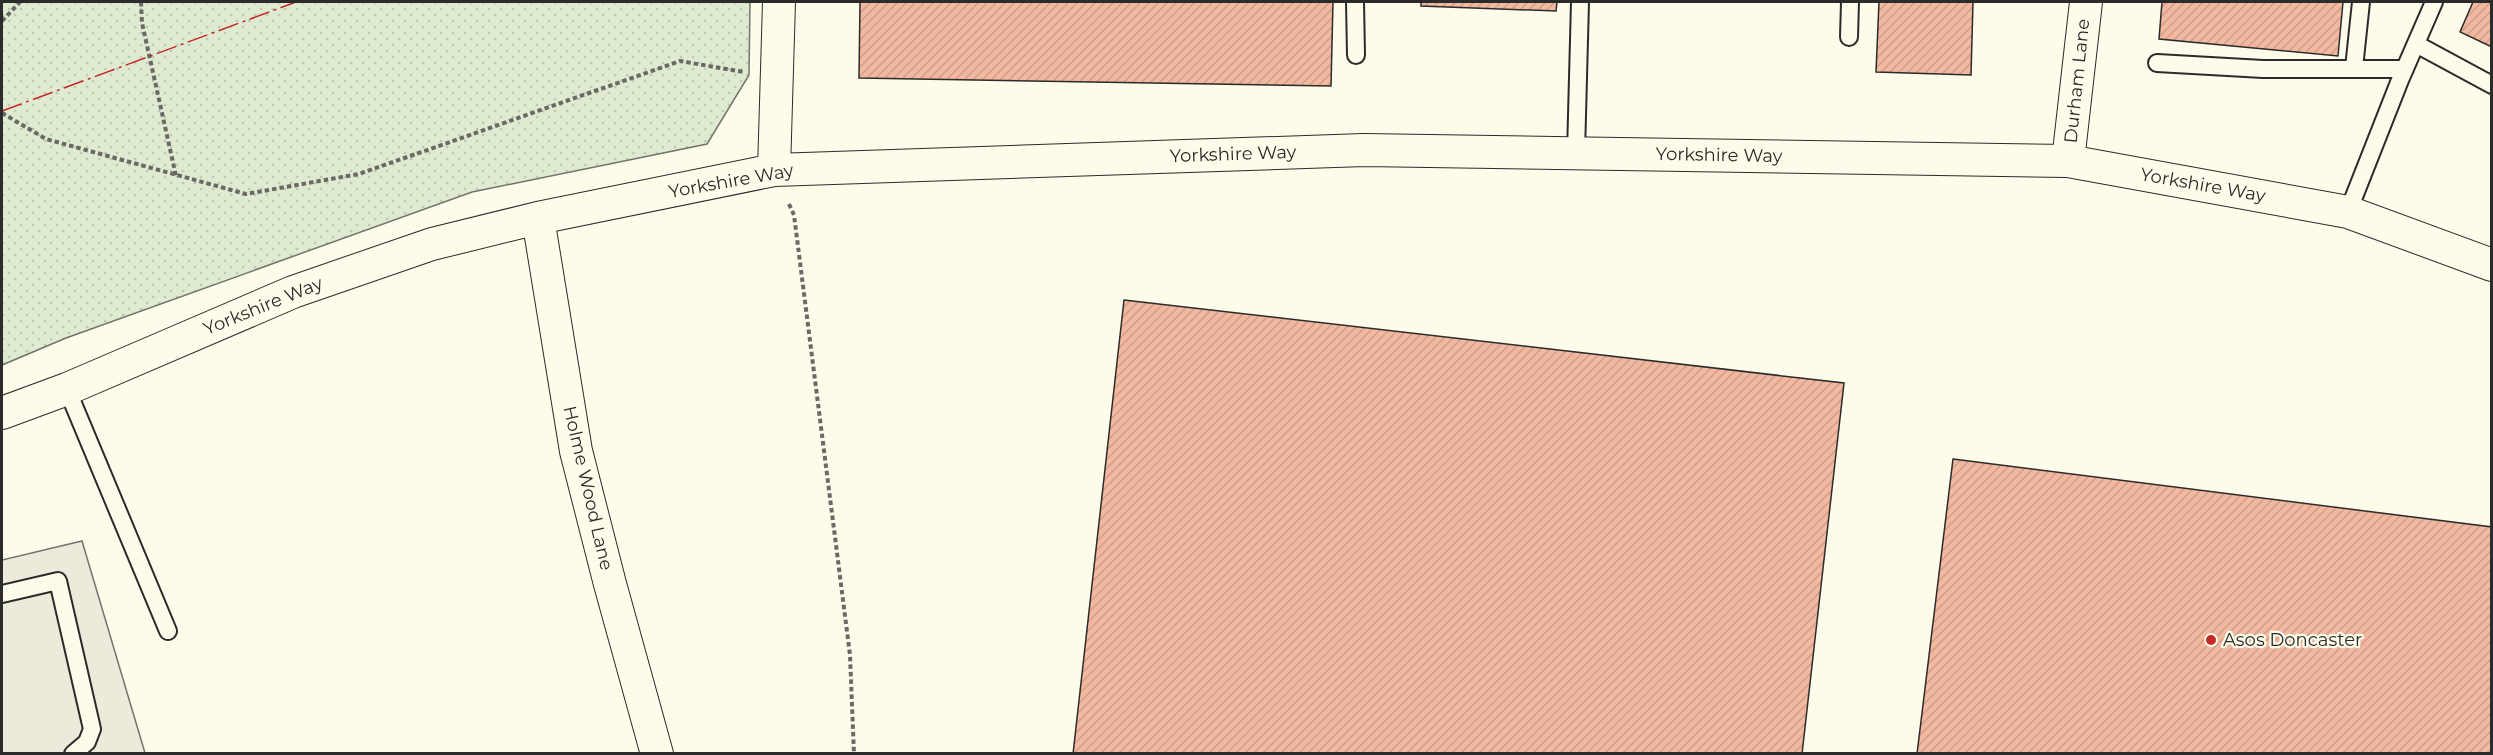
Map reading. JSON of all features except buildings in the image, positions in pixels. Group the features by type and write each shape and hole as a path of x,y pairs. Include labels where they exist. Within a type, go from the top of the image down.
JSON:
{"street":[{"path":"774,170 779,2"},
{"name":"Durham Lane","path":"2068,161 2086,2"},
{"name":"Yorkshire Way","path":"2,413 67,389 293,292 432,244 538,218 774,170 1364,150 2068,161 2348,212 2492,265"},
{"name":"Holme Wood Lane","path":"538,218 576,451 657,753"}],"lane":[{"path":"1355,2 1356,56"},
{"path":"1576,153 1580,2"},
{"path":"1849,37 1850,2"},
{"path":"2354,68 2361,2"},
{"path":"2348,212 2434,2"},
{"path":"2416,44 2492,85"},
{"path":"2157,63 2263,69 2405,69"},
{"path":"67,389 168,631"},
{"path":"2,594 58,581 92,729 87,742 72,753"}],"path":[{"path":"2,21 20,2"},
{"path":"141,2 142,23 176,176"},
{"path":"2,113 46,138 246,194 358,174 681,61 777,79"},
{"path":"774,170 794,215 850,655 854,753"}],"green space":[{"path":"2,2 750,2 749,75 707,144 472,192 66,338 2,365"}],"shaded area":[{"path":"82,541 145,753 2,753 2,560"}],"power":[{"path":"2,111 296,2"}],"place":[{"name":"Asos Doncaster","path":"2211,640"}]}
